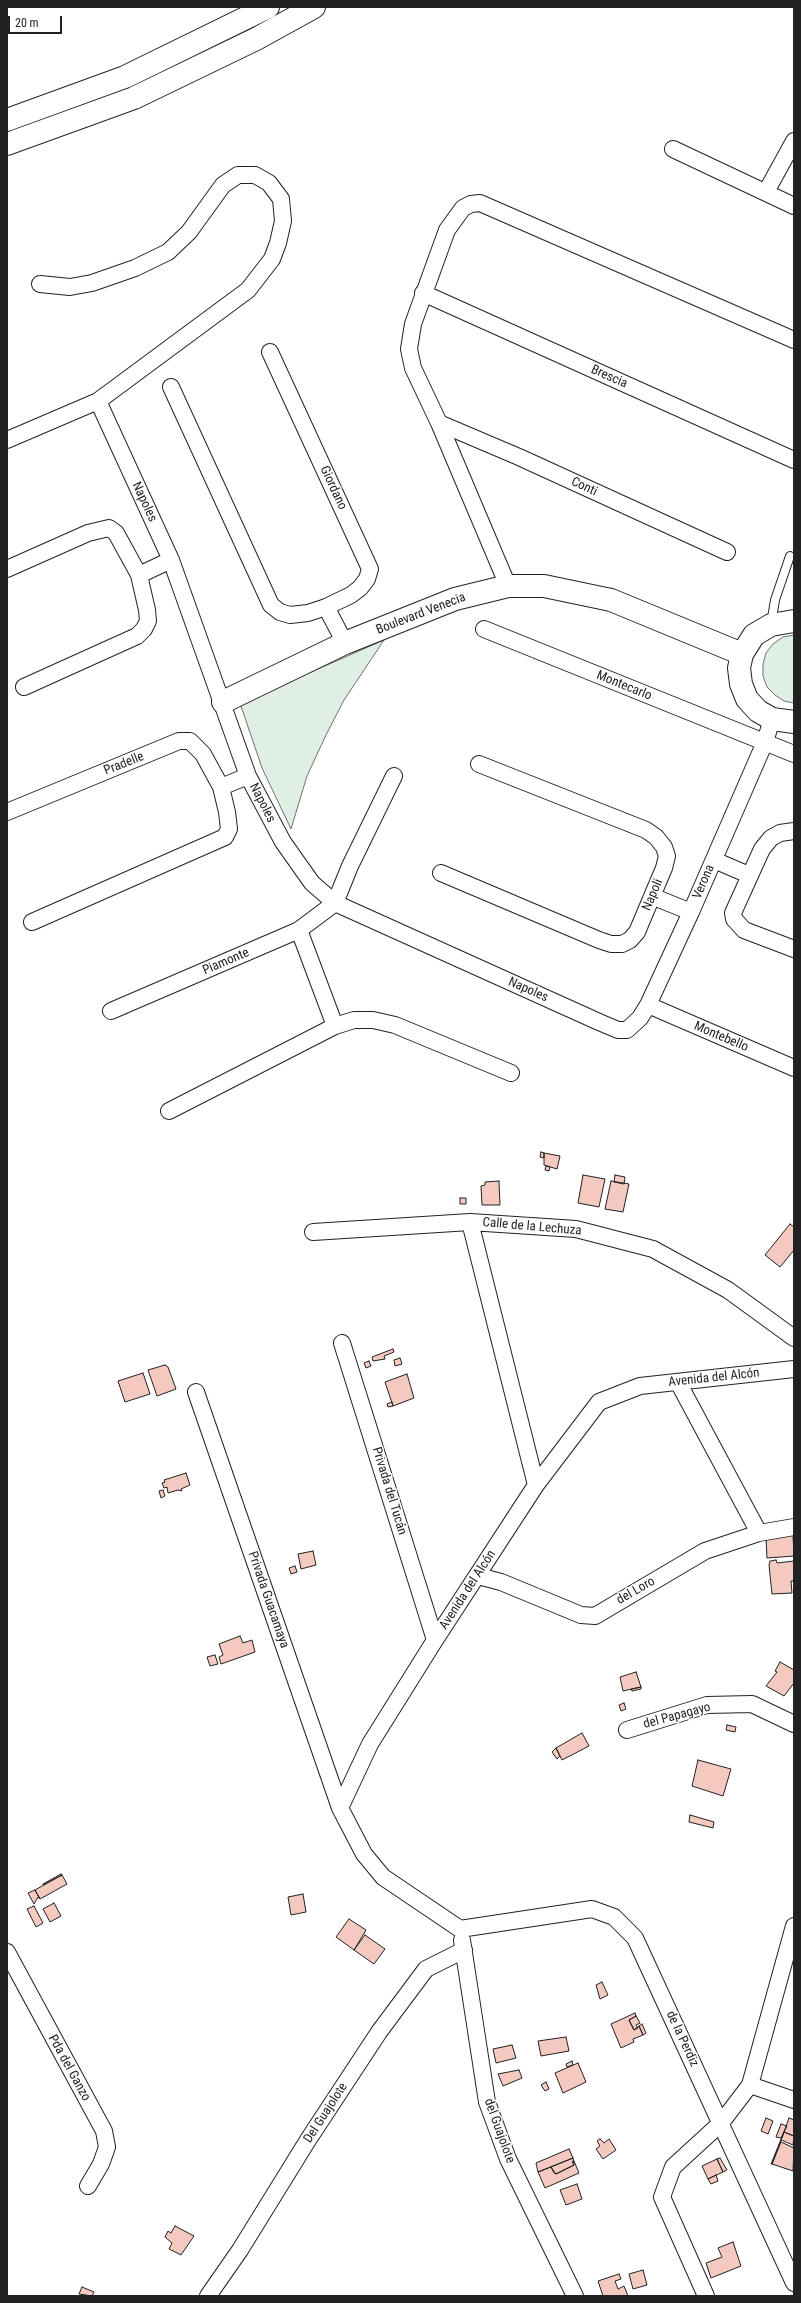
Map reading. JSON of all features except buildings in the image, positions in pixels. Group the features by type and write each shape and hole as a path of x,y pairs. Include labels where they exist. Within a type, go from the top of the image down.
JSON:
{"street":[{"path":"7,120 125,77 268,7"},
{"path":"7,144 134,98 262,36 314,7"},
{"path":"766,192 794,141"},
{"path":"673,149 794,206"},
{"path":"7,440 98,401 248,290 272,260 283,222 281,198 269,183 255,175 238,175 223,186 189,232 168,252 135,268 92,283 70,287 40,284"},
{"path":"508,586 439,423 413,368 409,349 413,324 447,230 456,216 467,206 480,203 794,340"},
{"name":"Brescia","path":"423,293 794,460"},
{"name":"Giordano","path":"171,387 271,605 280,612 290,615 308,614 351,596 367,579 370,569 270,352"},
{"name":"Napoles","path":"98,401 171,560 223,702 248,776 283,842 312,883 335,903 618,1030"},
{"name":"Conti","path":"439,423 727,552"},
{"path":"7,569 88,533 109,528 116,533 139,575 148,621 140,633 131,639 24,687"},
{"path":"139,575 171,560"},
{"name":"Boulevard Venecia","path":"223,702 345,644 455,599 508,586 544,586 611,600 742,654"},
{"path":"326,607 345,644"},
{"path":"793,619 770,625 754,636 742,654 739,668 741,684 747,698 758,711 772,719 794,722"},
{"name":"Montecarlo","path":"484,629 794,754"},
{"name":"Verona","path":"618,1030 627,1030 634,1026 648,1005 714,860 765,742 772,719"},
{"name":"Pradelle","path":"7,812 179,741 190,741 197,746 221,787 229,822 229,829 225,837 32,922"},
{"name":"Napoli","path":"441,873 611,944 622,944 633,936 654,897 666,856 664,847 656,837 631,823 479,764"},
{"path":"221,787 248,776"},
{"path":"335,903 350,866 394,776"},
{"path":"794,831 788,830 771,838 762,849 734,909 734,919 744,930 794,949"},
{"path":"714,860 749,875"},
{"path":"654,897 691,912"},
{"name":"Piamonte","path":"111,1010 299,930 335,903"},
{"path":"299,930 335,1026"},
{"name":"Montebello","path":"648,1005 794,1068"},
{"path":"169,1111 335,1026 354,1020 373,1020 395,1025 511,1073"},
{"path":"470,1222 536,1485"},
{"name":"Calle de la Lechuza","path":"313,1232 470,1222 576,1229 653,1249 728,1290 794,1338"},
{"name":"Privada del Tucán","path":"342,1343 435,1640"},
{"name":"Avenida del Alcón","path":"340,1808 370,1744 435,1640 536,1485 599,1402 640,1386 794,1369"},
{"path":"678,1382 759,1533"},
{"name":"Privada Guacamaya","path":"196,1392 340,1808"},
{"name":"del Loro","path":"478,1576 501,1582 581,1615 594,1616 705,1551 759,1533 794,1527"},
{"name":"del Papagayo","path":"627,1730 707,1705 752,1704 794,1724"},
{"path":"340,1808 364,1854 383,1877 460,1929"},
{"name":"de la Perdiz","path":"460,1929 592,1908 614,1917 635,1938 721,2123"},
{"path":"706,2296 662,2197 673,2167 721,2123 750,2085 794,1926"},
{"name":"del Guajolote","path":"460,1929 487,2102 508,2159 575,2296"},
{"name":"Del Guajolote","path":"208,2296 240,2250 308,2140 379,2032 426,1969 464,1950"},
{"name":"Pda del Ganzo","path":"7,1952 104,2131 107,2146 101,2164 88,2186"},
{"path":"750,2085 794,2100"},
{"path":"721,2123 794,2283"}],"lane":[{"path":"770,625 775,600 790,556"}],"green space":[{"path":"794,635 794,703 784,701 767,687 763,676 763,664 766,653 773,644 783,637"},
{"path":"384,640 344,700 326,735 307,776 291,829 262,768 241,706 245,701"}]}
